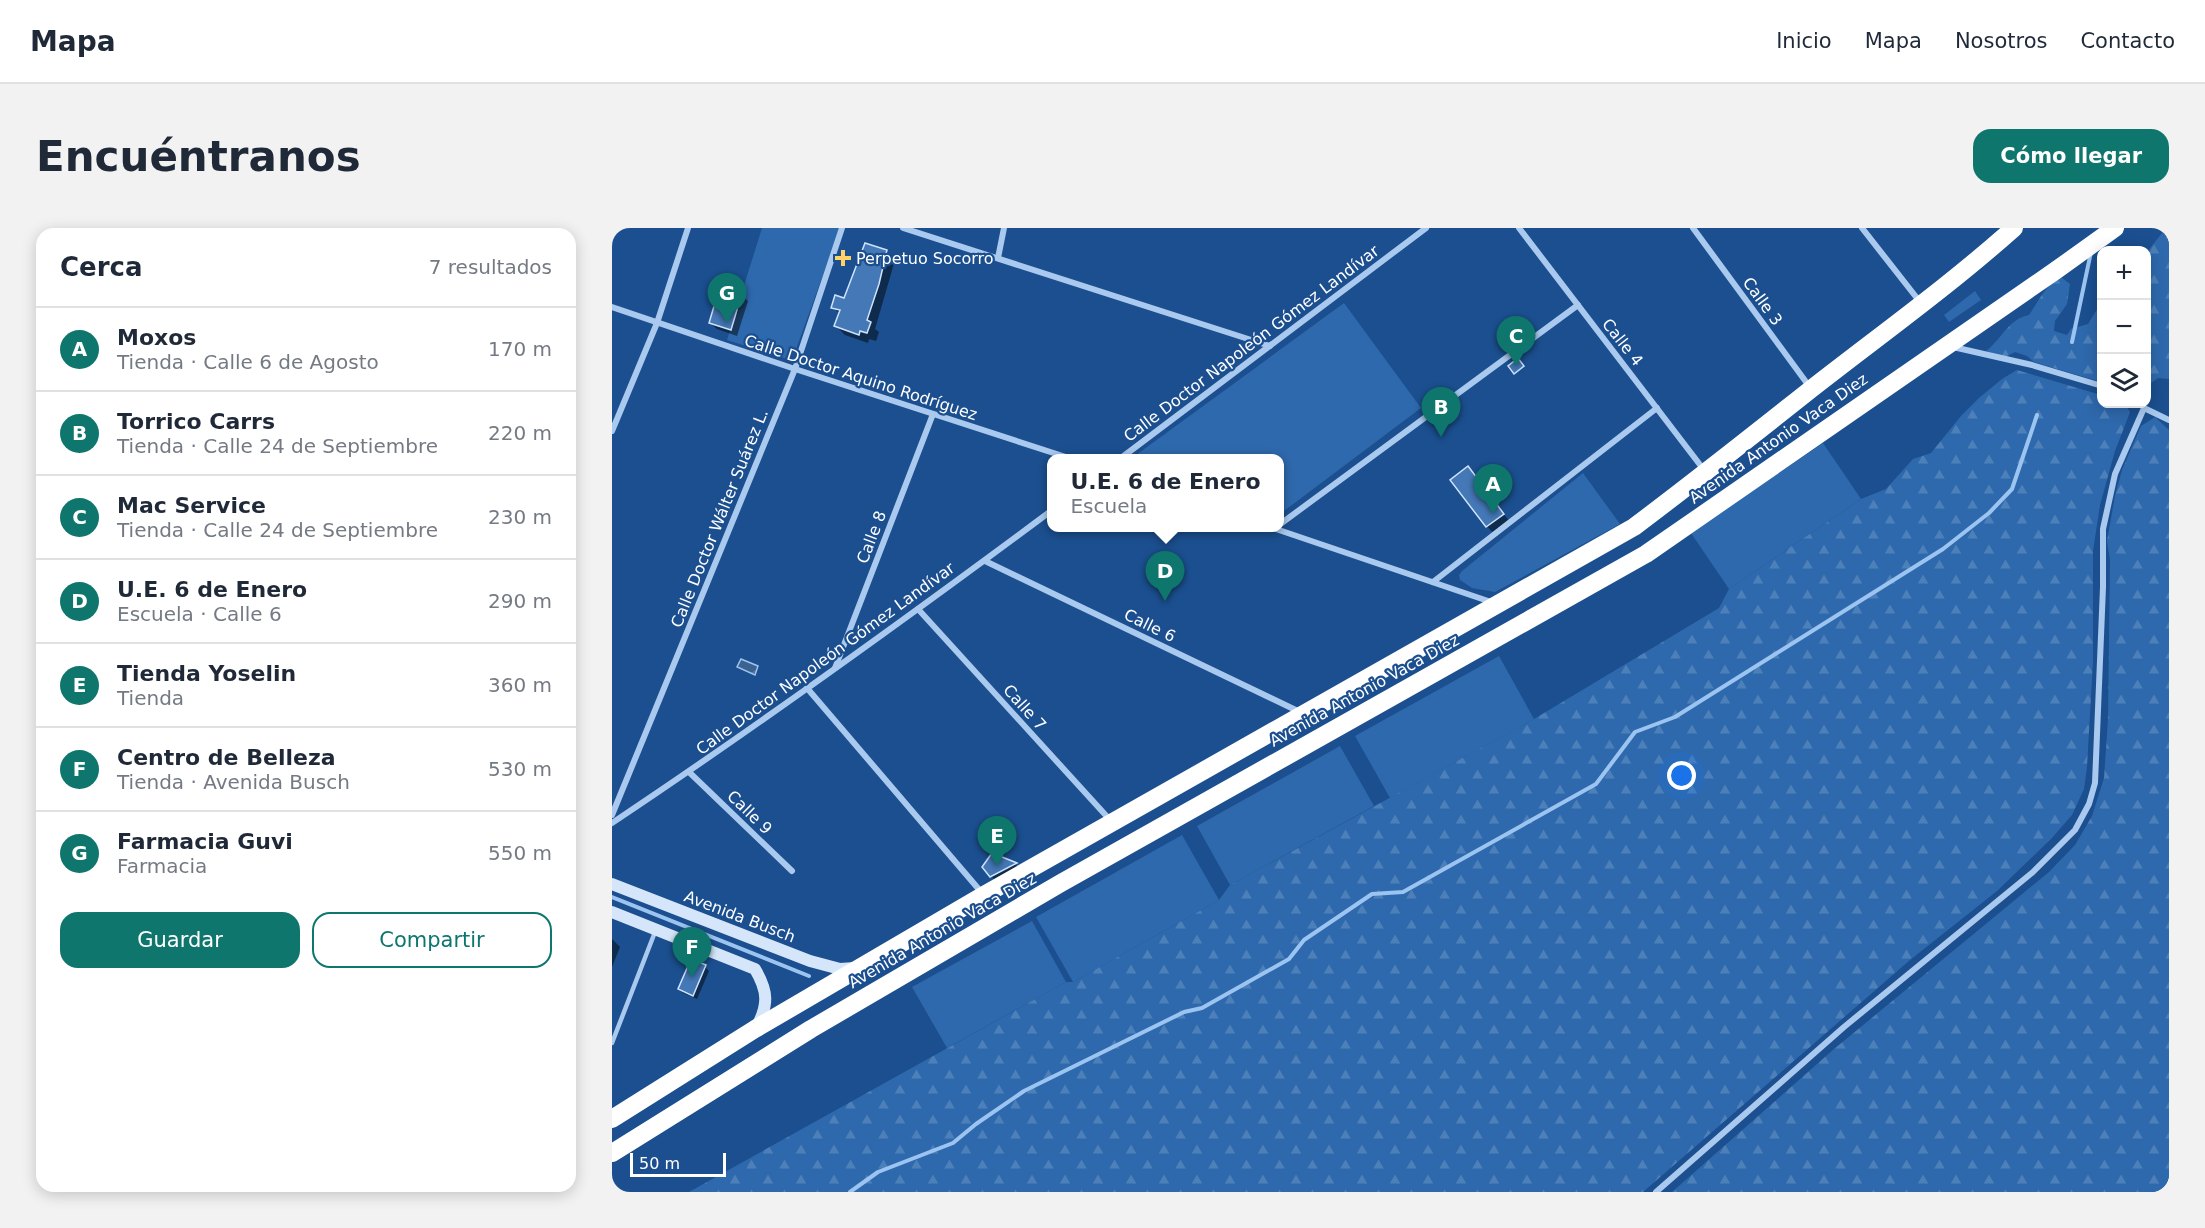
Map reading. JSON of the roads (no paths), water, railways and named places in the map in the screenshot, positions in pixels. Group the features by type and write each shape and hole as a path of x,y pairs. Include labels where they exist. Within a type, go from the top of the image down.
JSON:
{"highway":[{"name":"Avenida Antonio Vaca Diez","path":"612,1119 755,1029 984,895 1634,527 1922,305 2013,228"},
{"name":"Avenida Antonio Vaca Diez","path":"612,1153 811,1029 1061,883 1646,554 2115,228"},
{"path":"1061,883 1068,872 1120,842 1121,834 1113,823"},
{"path":"612,1126 653,1099 664,1085"}],"main road":[{"name":"Avenida Busch","path":"612,884 810,961 840,969 859,968"},
{"path":"612,912 755,969 763,983 766,999 763,1015 755,1029"}],"street":[{"path":"612,431 657,323 688,228"},
{"name":"Calle Doctor Wálter Suárez L.","path":"612,816 795,369 842,228"},
{"path":"903,228 1270,346"},
{"path":"998,258 1004,228"},
{"name":"Calle Doctor Napoleón Gómez Landívar","path":"1128,454 1426,228"},
{"name":"Calle 4","path":"1519,228 1707,473"},
{"name":"Calle 3","path":"1693,228 1811,389"},
{"path":"1862,228 1922,305"},
{"path":"1284,521 1578,305"},
{"name":"Calle Doctor Aquino Rodríguez","path":"612,307 1054,454"},
{"path":"1946,345 2097,385"},
{"path":"1432,582 1657,408"},
{"path":"1656,1192 1844,1027 2033,872 2075,830 2089,804 2095,783 2103,587 2103,529 2115,474 2140,408"},
{"path":"2145,408 2168,420"},
{"name":"Calle 8","path":"834,670 933,414"},
{"name":"Calle Doctor Napoleón Gómez Landívar","path":"612,823 834,670 1047,514"},
{"path":"1284,530 1496,604"},
{"name":"Calle 6","path":"985,561 1305,714"},
{"name":"Calle 7","path":"918,609 1113,823"},
{"path":"807,688 984,895"},
{"name":"Calle 9","path":"688,772 792,871"}],"lane":[{"path":"612,1043 656,930"}],"water":[{"path":"741,659 758,666 755,675 737,667"}],"waterway":[{"path":"2072,342 2091,252"},
{"path":"850,1192 878,1172 953,1143 1024,1091 1184,1012 1202,1008 1289,959 1304,940 1372,894 1403,892 1596,784 1635,732 1675,717 1943,549 1989,513 2012,489 2037,415"},
{"path":"612,897 809,976"}],"place":[{"name":"Perpetuo Socorro","path":"843,258"},
{"name":"Farmacia Guvi","path":"727,323"},
{"name":"Mac Service","path":"1516,366"},
{"name":"Torrico Carrs","path":"1441,437"},
{"name":"Moxos","path":"1493,514"},
{"name":"U.E. 6 de Enero","path":"1165,601"},
{"name":"Tienda Yoselin","path":"997,866"},
{"name":"Centro de Belleza","path":"692,977"}]}
